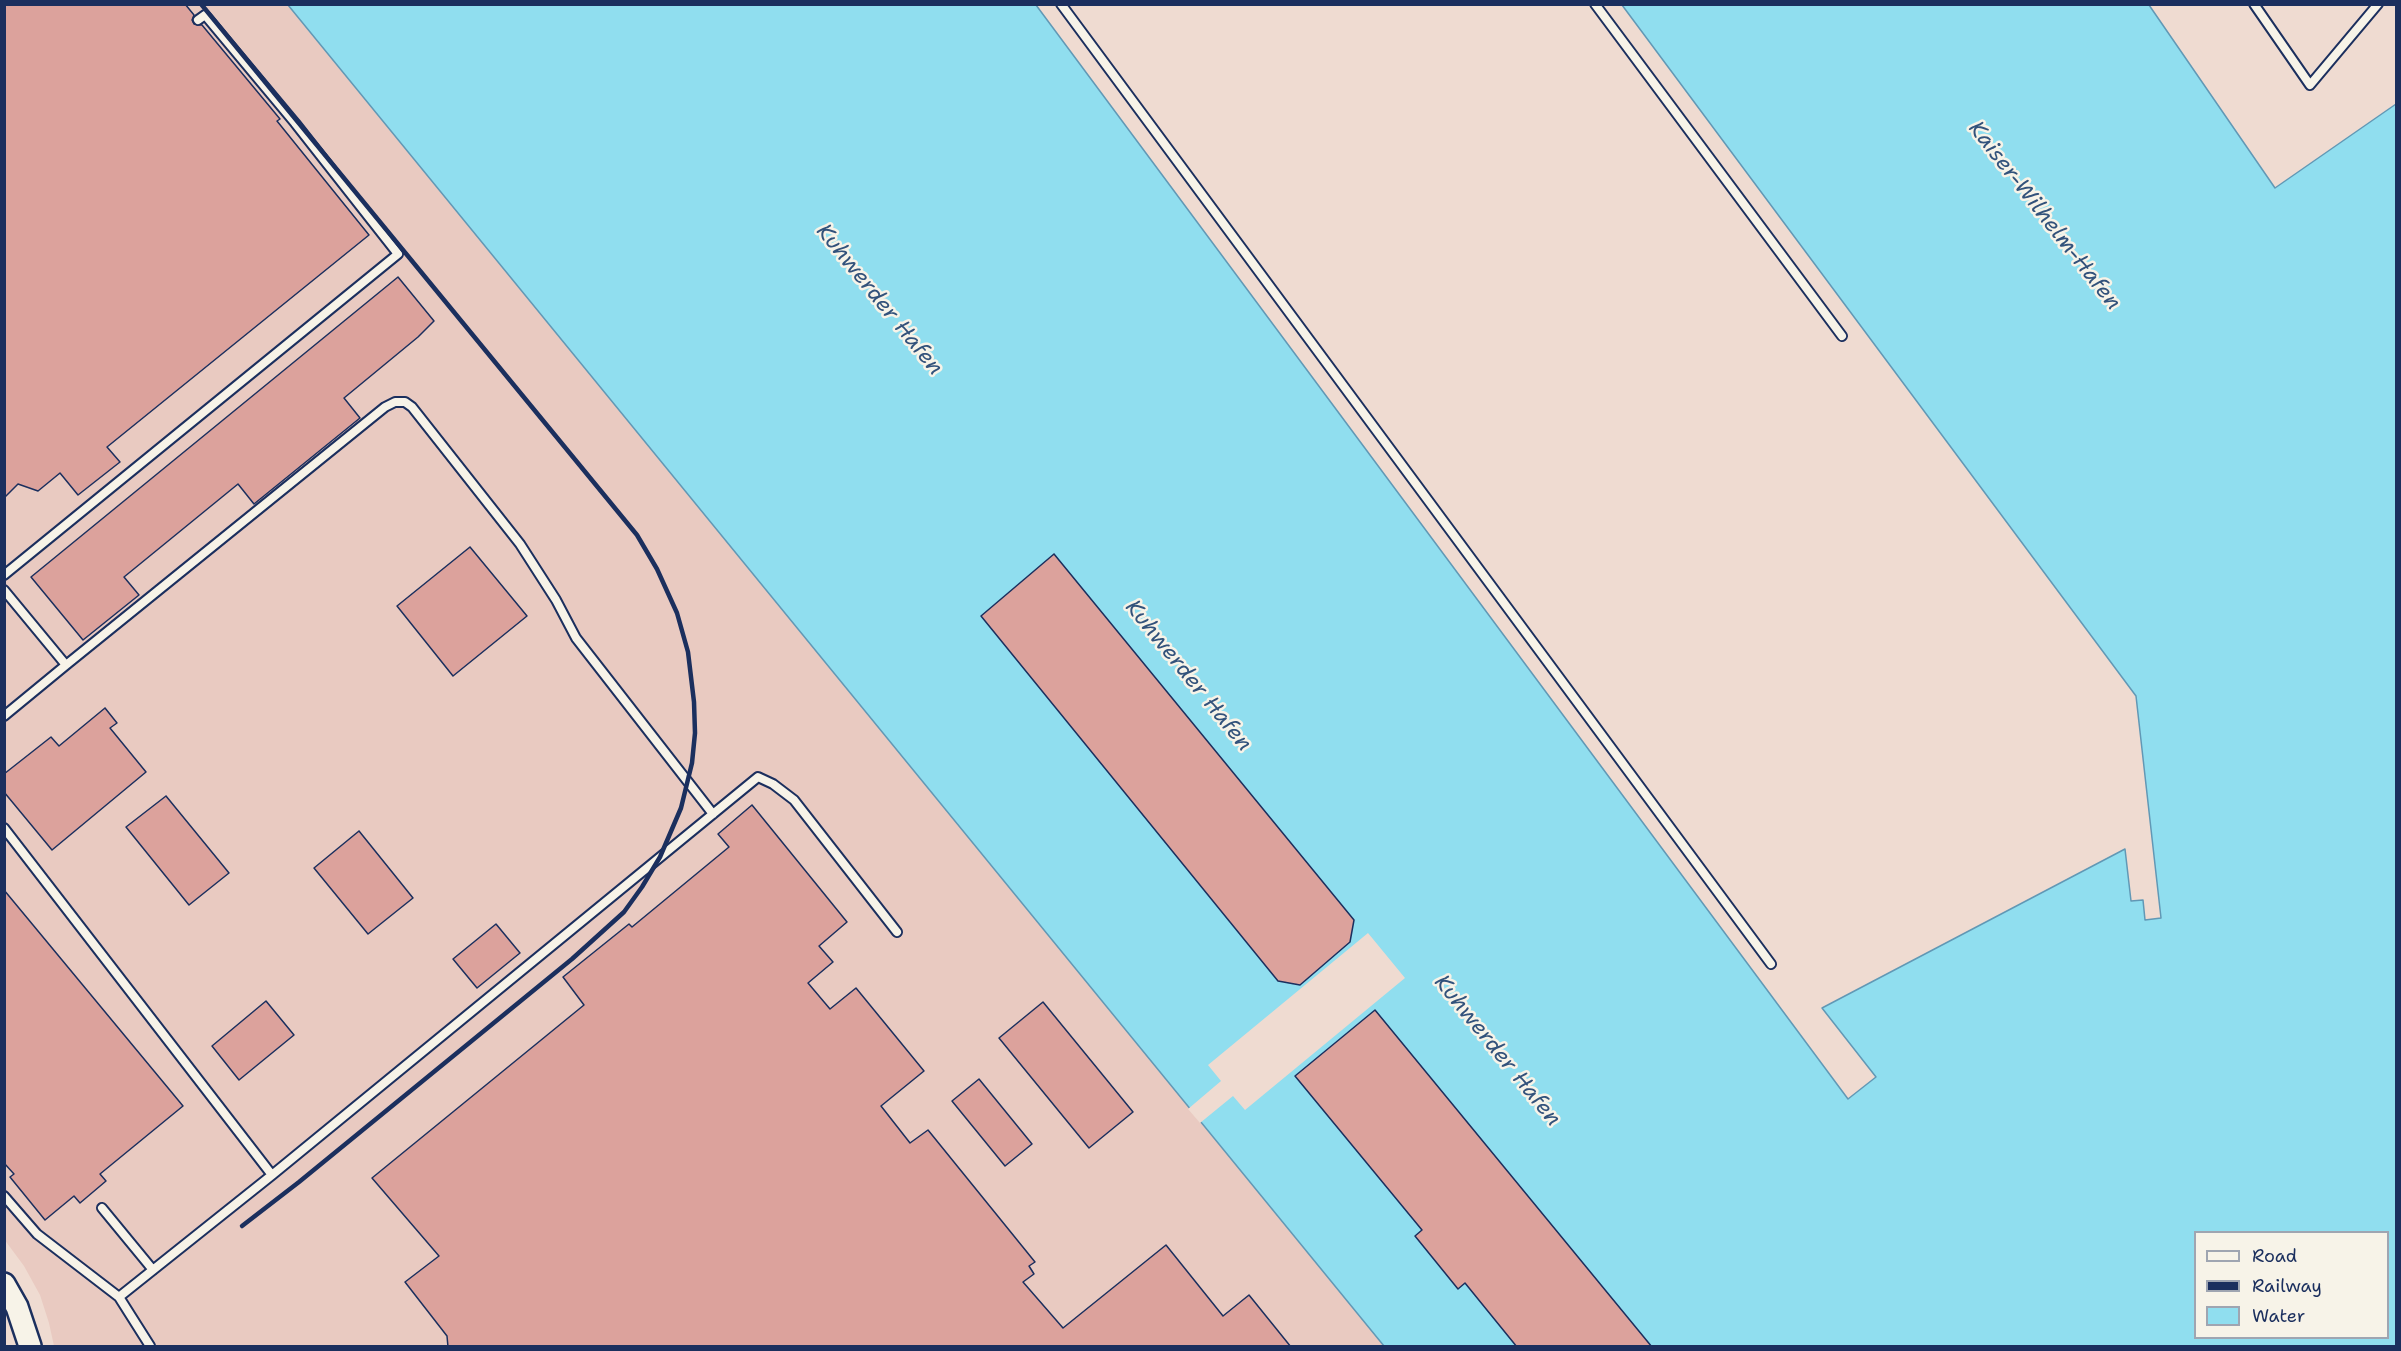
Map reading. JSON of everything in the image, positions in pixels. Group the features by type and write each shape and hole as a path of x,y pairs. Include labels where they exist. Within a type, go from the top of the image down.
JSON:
{"street":[{"path":"4,1284 17,1308 30,1347"}],"lane":[{"path":"1061,4 1771,964"},
{"path":"1595,4 1842,336"},
{"path":"2254,4 2310,84 2378,4"},
{"path":"4,575 398,254 295,123 205,15 198,21"},
{"path":"4,716 386,407 395,402 405,402 412,407 520,544 556,600 576,638 713,814"},
{"path":"4,590 66,665"},
{"path":"119,1297 272,1175 758,777 773,784 794,800 897,932"},
{"path":"4,828 272,1175"},
{"path":"4,1196 37,1234 119,1297 150,1347"},
{"path":"102,1209 153,1270"}],"shaded area":[{"path":"4,5 288,5 1384,1346 54,1346 40,1295 24,1266 4,1239"}],"water":[{"path":"288,5 1036,5 1848,1099 1876,1077 1822,1008 2125,849 2131,901 2143,900 2145,920 2161,918 2136,696 1622,5 2149,5 2275,188 2396,104 2396,1346 1384,1346"}],"pier":[{"path":"1368,933 1405,978 1245,1110 1233,1096 1200,1123 1188,1109 1221,1081 1208,1065"}],"building":[{"path":"4,4 185,4 194,15 192,20 194,24 202,25 280,119 277,121 369,235 107,447 120,462 78,495 60,473 38,491 18,484 4,498"},
{"path":"398,277 434,321 344,398 360,418 254,504 238,484 124,577 139,595 83,640 31,577"},
{"path":"470,547 527,616 453,676 397,606"},
{"path":"1054,554 1354,920 1350,942 1300,985 1278,981 981,616"},
{"path":"105,708 117,723 110,728 146,772 52,850 4,792 4,774 51,737 59,746"},
{"path":"166,796 229,873 189,905 126,827"},
{"path":"752,805 847,922 819,946 833,962 808,983 830,1009 856,988 924,1071 881,1106 910,1143 928,1130 1035,1262 1029,1266 1034,1274 1023,1282 1063,1328 1166,1245 1223,1316 1249,1295 1291,1347 448,1347 447,1336 405,1282 439,1256 372,1178 584,1005 563,977 629,924 632,927 729,847 718,834"},
{"path":"359,831 413,898 368,934 314,868"},
{"path":"4,890 183,1106 100,1174 106,1181 80,1203 74,1196 45,1220 10,1177 14,1174 4,1163"},
{"path":"496,924 520,953 477,988 453,959"},
{"path":"266,1001 294,1035 239,1080 212,1046"},
{"path":"1043,1002 1133,1112 1089,1148 999,1038"},
{"path":"1375,1010 1652,1347 1517,1347 1465,1283 1458,1289 1415,1236 1422,1230 1295,1076"},
{"path":"979,1079 1032,1144 1005,1166 952,1101"}],"railway":[{"path":"201,4 637,535 657,569 677,613 688,652 694,702 695,733 692,763 681,808 660,857 624,912 572,959 242,1226"}],"water label":[{"name":"Kaiser-Wilhelm-Hafen","path":"2044,216"},
{"name":"Kuhwerder Hafen","path":"879,300"},
{"name":"Kuhwerder Hafen","path":"1188,676"},
{"name":"Kuhwerder Hafen","path":"1497,1051"}]}
